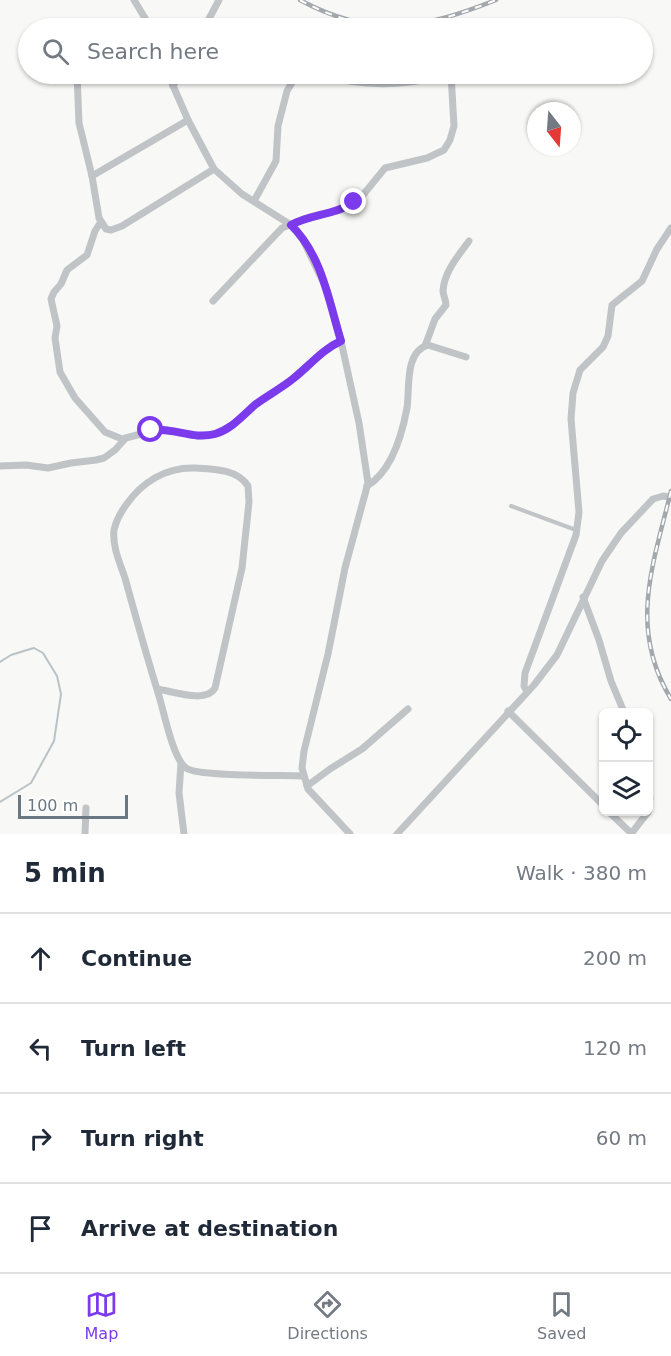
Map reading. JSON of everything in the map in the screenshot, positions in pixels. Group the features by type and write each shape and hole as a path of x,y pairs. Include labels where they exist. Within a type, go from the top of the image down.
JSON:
{"street":[{"path":"134,0 145,18"},
{"path":"209,18 219,0"},
{"path":"77,84 79,123 92,176 100,223 108,230 122,226 214,169"},
{"path":"254,201 276,161 278,126 287,91 291,84"},
{"path":"360,84 391,84"},
{"path":"213,302 281,229 304,219 349,206 368,190 385,168 421,160 444,150 454,126 452,84"},
{"path":"173,86 214,169 234,188 291,225 303,240 322,277 341,341 359,423 368,486 345,568 302,768 307,786 350,834"},
{"path":"92,176 188,120"},
{"path":"100,223 87,255 69,267 62,284 51,299 57,326 55,342 60,372 75,398 105,432 125,439 160,429 199,436 221,431 234,424 331,346 341,341"},
{"path":"527,693 524,686 524,675 577,530 579,512 571,411 576,380 583,366 605,343 609,333 612,305 642,281 657,249 671,228"},
{"path":"368,486 380,477 397,444 406,412 410,369 415,356 425,346 435,319 446,306 443,292 447,275 469,241"},
{"path":"425,346 442,348 466,357"},
{"path":"0,466 26,465 48,468 96,460 110,454 125,439"},
{"path":"157,689 204,697 210,695 215,688 242,568 249,502 248,486 239,476 231,473 191,468 158,476 141,486 117,521 114,536 117,554 157,689 181,763 179,793 184,834"},
{"path":"398,834 508,711 527,693 560,650 583,597 602,561 621,533 654,499 663,495 671,497"},
{"path":"583,597 622,708"},
{"path":"307,786 362,749 408,709"},
{"path":"508,711 599,802"},
{"path":"181,763 191,770 209,773 303,776"},
{"path":"86,808 86,834"},
{"path":"613,816 632,834 644,816"}],"lane":[{"path":"511,506 577,530"}],"waterway":[{"path":"0,662 11,655 34,648 43,653 57,676 61,694 54,741 31,783 0,802"}],"railway":[{"path":"300,0 343,18"},
{"path":"445,18 496,0"},
{"path":"671,491 652,571 647,621 650,647 658,673 671,699"}],"route":[{"path":"151,430 160,429 199,436 221,431 234,424 331,346 341,341 322,277 303,240 291,225 304,219 341,210 354,202"}]}
